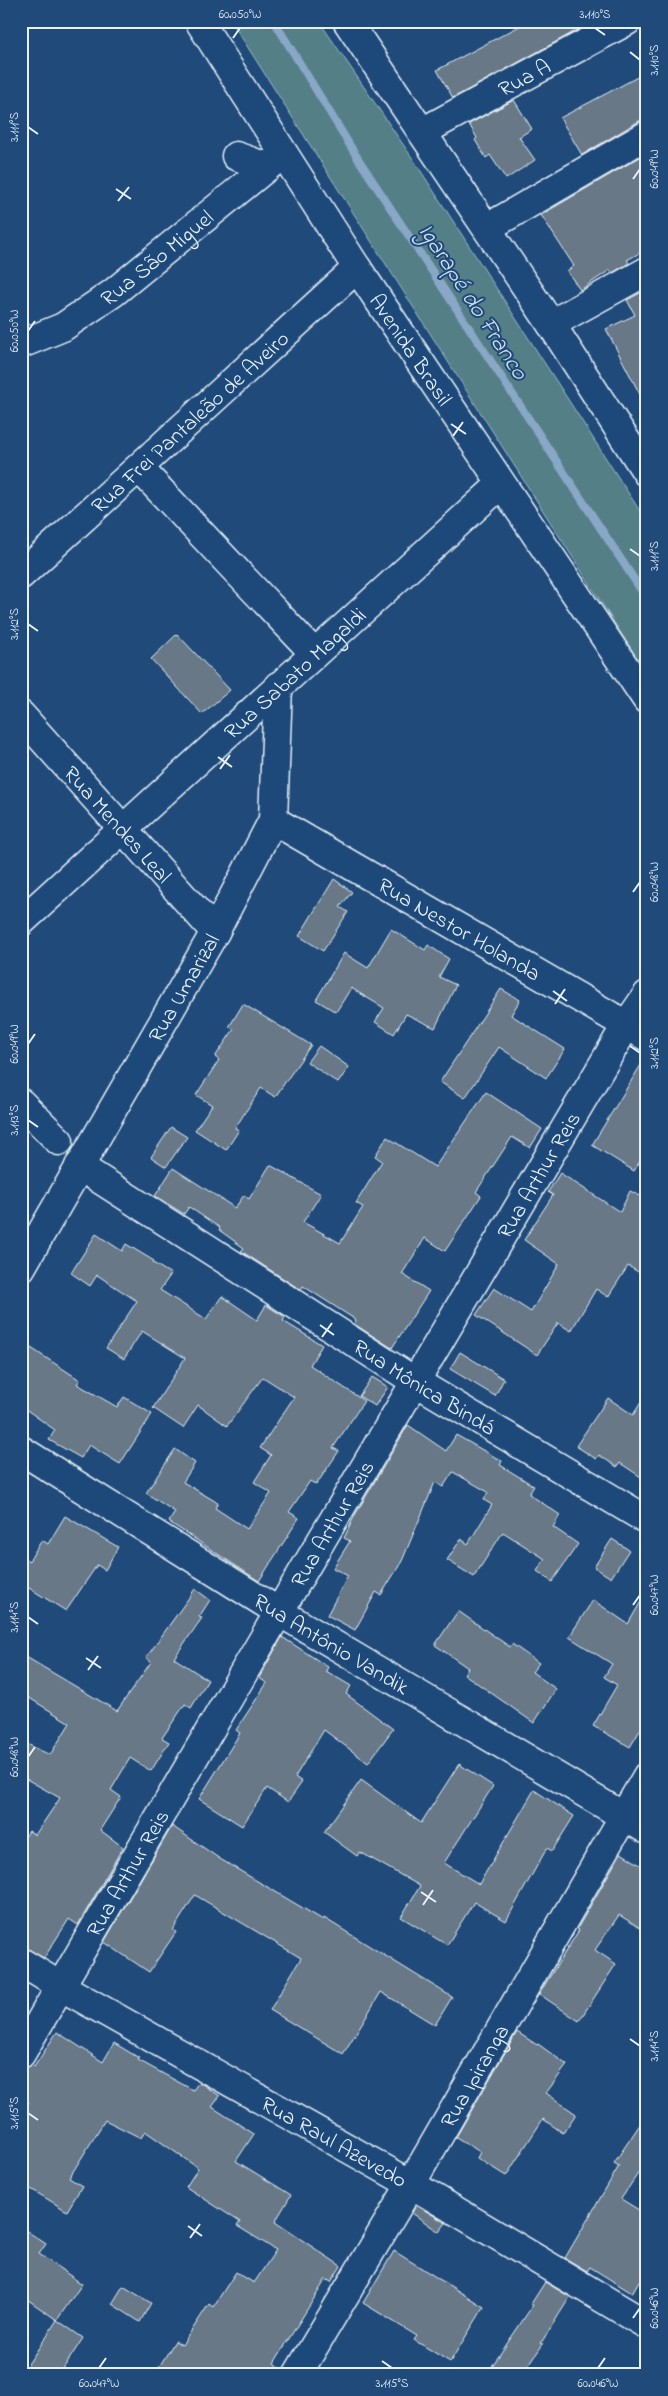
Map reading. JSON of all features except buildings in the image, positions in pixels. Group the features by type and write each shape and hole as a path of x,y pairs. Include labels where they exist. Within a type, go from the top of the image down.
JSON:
{"main road":[{"name":"Avenida Brasil","path":"199,21 275,161 357,268 647,700"},
{"path":"347,21 552,324 647,473"},
{"name":"Rua A","path":"422,132 627,21"},
{"path":"487,228 647,135"},
{"path":"236,156 275,161"},
{"name":"Rua São Miguel","path":"21,344 64,327 113,293 275,161"},
{"name":"Rua Frei Pantaleão de Aveiro","path":"21,575 357,268"},
{"path":"552,324 647,271"},
{"path":"139,468 314,654"},
{"name":"Rua Sabato Magaldi","path":"21,922 123,831 278,686 501,484"},
{"name":"Rua Umarizal","path":"21,1268 216,932 273,820 278,686"},
{"name":"Rua Mendes Leal","path":"21,715 123,831 216,932"},
{"name":"Rua Nestor Holanda","path":"273,820 637,1030"},
{"name":"Rua Arthur Reis","path":"21,2054 279,1612 416,1382 637,1030 647,996"},
{"path":"21,1103 59,1142"},
{"name":"Rua Mônica Bindá","path":"79,1166 416,1382 647,1520"},
{"name":"Rua Antônio Vandik","path":"21,1450 279,1612 647,1830"},
{"name":"Rua Ipiranga","path":"297,2375 411,2184 622,1815 647,1776"},
{"name":"Rua Raul Azevedo","path":"21,1962 60,1986 411,2184 647,2325"}],"green space":[{"path":"231,21 319,21 415,162 647,522 647,674"}],"waterway":[{"name":"Igarapé do Franco","path":"274,21 357,157 647,599"}]}
